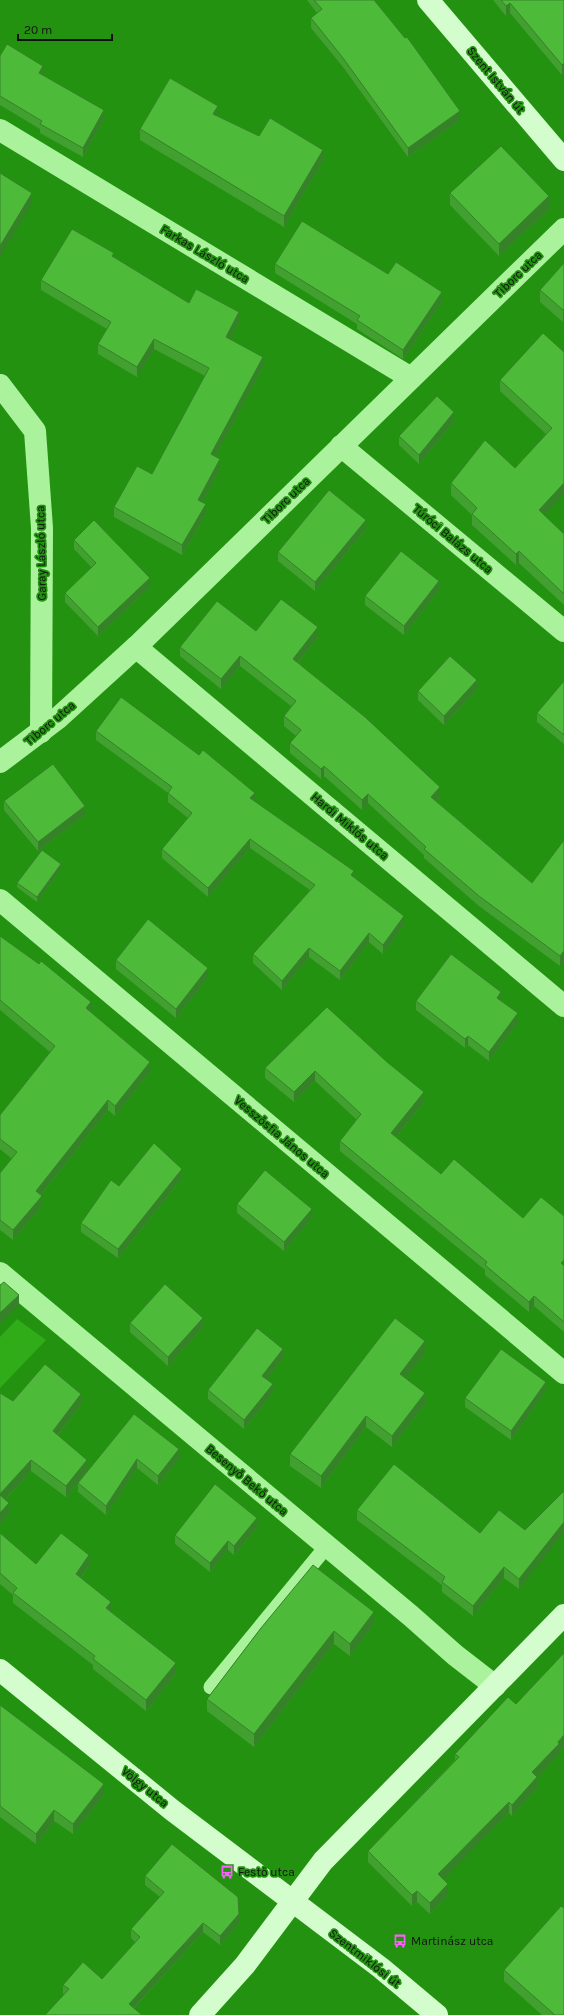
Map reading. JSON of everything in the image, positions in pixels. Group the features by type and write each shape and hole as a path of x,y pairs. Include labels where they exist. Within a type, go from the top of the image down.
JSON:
{"street":[{"name":"Szent István út","path":"428,0 564,160"},
{"name":"Farkas László utca","path":"0,130 411,378"},
{"name":"Tiborc utca","path":"0,762 41,732 136,647 564,229"},
{"name":"Garay László utca","path":"0,385 35,431 42,528 41,732"},
{"name":"Túróci Balázs utca","path":"341,446 564,631"},
{"name":"Hardi Miklós utca","path":"136,647 564,1006"},
{"name":"Vesszősfia János utca","path":"0,900 564,1373"},
{"name":"Besenyő Bekő utca","path":"0,1272 326,1546 409,1620 495,1686"},
{"path":"200,2015 245,1965 323,1861 564,1616"},
{"name":"Völgy utca","path":"0,1670 172,1810 292,1902"},
{"name":"Szentmiklósi út","path":"292,1902 381,1968 436,2015"}],"lane":[{"path":"211,1687 326,1546"}],"green space":[{"path":"17,1319 46,1340 0,1388 0,1337"}],"building":[{"path":"314,0 374,0 405,38 407,37 460,111 408,148 343,58 311,18 322,9"},
{"path":"501,0 564,0 564,63 562,65 510,3 506,6"},
{"path":"7,44 43,66 39,73 104,110 83,148 40,124 42,121 0,96 0,56"},
{"path":"170,78 218,106 213,114 259,136 270,118 323,150 284,216 140,129"},
{"path":"501,146 549,196 499,244 450,193"},
{"path":"0,173 32,193 0,246"},
{"path":"302,221 388,274 396,262 442,292 403,350 357,320 360,316 275,264"},
{"path":"72,229 114,253 112,256 189,303 196,289 239,312 226,337 263,357 211,454 220,459 198,500 206,504 182,545 114,507 137,466 152,474 209,368 154,339 137,367 98,344 111,322 41,280"},
{"path":"564,263 564,309 563,310 540,290"},
{"path":"543,333 564,352 564,483 539,510 564,534 564,594 519,551 516,554 472,514 477,508 451,483 485,440 515,468 552,428 500,380"},
{"path":"437,396 454,412 419,455 399,436"},
{"path":"329,490 366,520 315,582 278,552"},
{"path":"94,520 150,578 98,627 65,593 96,563 74,540"},
{"path":"401,551 439,581 404,626 365,596"},
{"path":"281,599 318,627 293,659 365,717 440,787 431,797 532,883 564,840 564,951 560,956 479,896 424,849 426,847 368,794 362,800 324,766 321,769 290,743 301,730 284,716 296,701 240,656 221,679 180,647 217,601 256,631"},
{"path":"450,656 477,680 444,716 418,691"},
{"path":"564,681 564,735 537,713"},
{"path":"121,697 199,755 203,750 255,793 250,798 354,871 351,875 404,916 383,945 369,933 340,971 309,948 282,981 253,954 315,885 250,839 208,888 162,849 192,813 168,793 172,787 96,731"},
{"path":"53,764 85,806 38,842 4,801"},
{"path":"42,850 61,864 37,897 17,883"},
{"path":"148,919 208,968 176,1009 116,960"},
{"path":"0,936 39,964 41,961 91,1002 86,1008 150,1062 115,1106 108,1100 36,1191 42,1196 13,1230 0,1220 0,1173 17,1152 0,1139 0,1115 55,1046 0,1000"},
{"path":"451,954 501,992 497,998 518,1013 489,1052 468,1036 465,1039 416,1001"},
{"path":"327,1007 387,1062 424,1092 391,1133 441,1174 454,1159 523,1218 541,1197 564,1216 564,1260 561,1263 564,1266 564,1322 534,1296 529,1302 485,1265 487,1262 340,1141 361,1114 315,1071 294,1092 265,1068"},
{"path":"154,1143 182,1169 118,1249 81,1223 111,1180 119,1186"},
{"path":"265,1170 312,1209 284,1242 237,1204"},
{"path":"4,1282 19,1295 0,1313 0,1285"},
{"path":"165,1284 203,1318 168,1357 130,1323"},
{"path":"395,1318 425,1341 400,1374 425,1393 392,1436 366,1416 321,1476 290,1454"},
{"path":"257,1328 283,1349 262,1376 273,1384 244,1420 208,1390"},
{"path":"501,1349 546,1382 511,1431 465,1398"},
{"path":"45,1364 81,1394 53,1431 87,1460 66,1486 31,1460 0,1494 0,1393 13,1401"},
{"path":"134,1414 179,1449 158,1476 137,1459 106,1506 78,1483"},
{"path":"394,1464 480,1533 499,1510 525,1530 564,1491 564,1522 519,1579 504,1567 473,1606 442,1582 445,1577 357,1510"},
{"path":"215,1484 257,1518 234,1546 228,1541 210,1563 175,1535"},
{"path":"0,1495 9,1503 0,1513"},
{"path":"0,1533 36,1564 61,1533 89,1555 76,1574 111,1602 106,1608 176,1663 146,1700 93,1659 95,1656 13,1593 17,1588 0,1573"},
{"path":"313,1565 374,1612 350,1644 334,1631 254,1734 207,1699 261,1628"},
{"path":"564,1653 564,1735 558,1742 559,1744 532,1772 537,1777 512,1805 509,1802 438,1874 448,1884 430,1903 417,1891 412,1895 368,1851 459,1757 455,1754 508,1697 516,1704"},
{"path":"0,1705 104,1784 73,1824 54,1810 36,1834 0,1806"},
{"path":"172,1844 238,1897 239,1914 220,1936 203,1923 129,2004 142,2015 45,2015 69,1989 63,1985 83,1962 102,1979 140,1937 131,1929 164,1892 145,1876"},
{"path":"561,1906 564,1908 564,2015 555,2015 504,1970"}],"place":[{"name":"Festő utca","path":"227,1872"},
{"name":"Martinász utca","path":"400,1941"}]}
